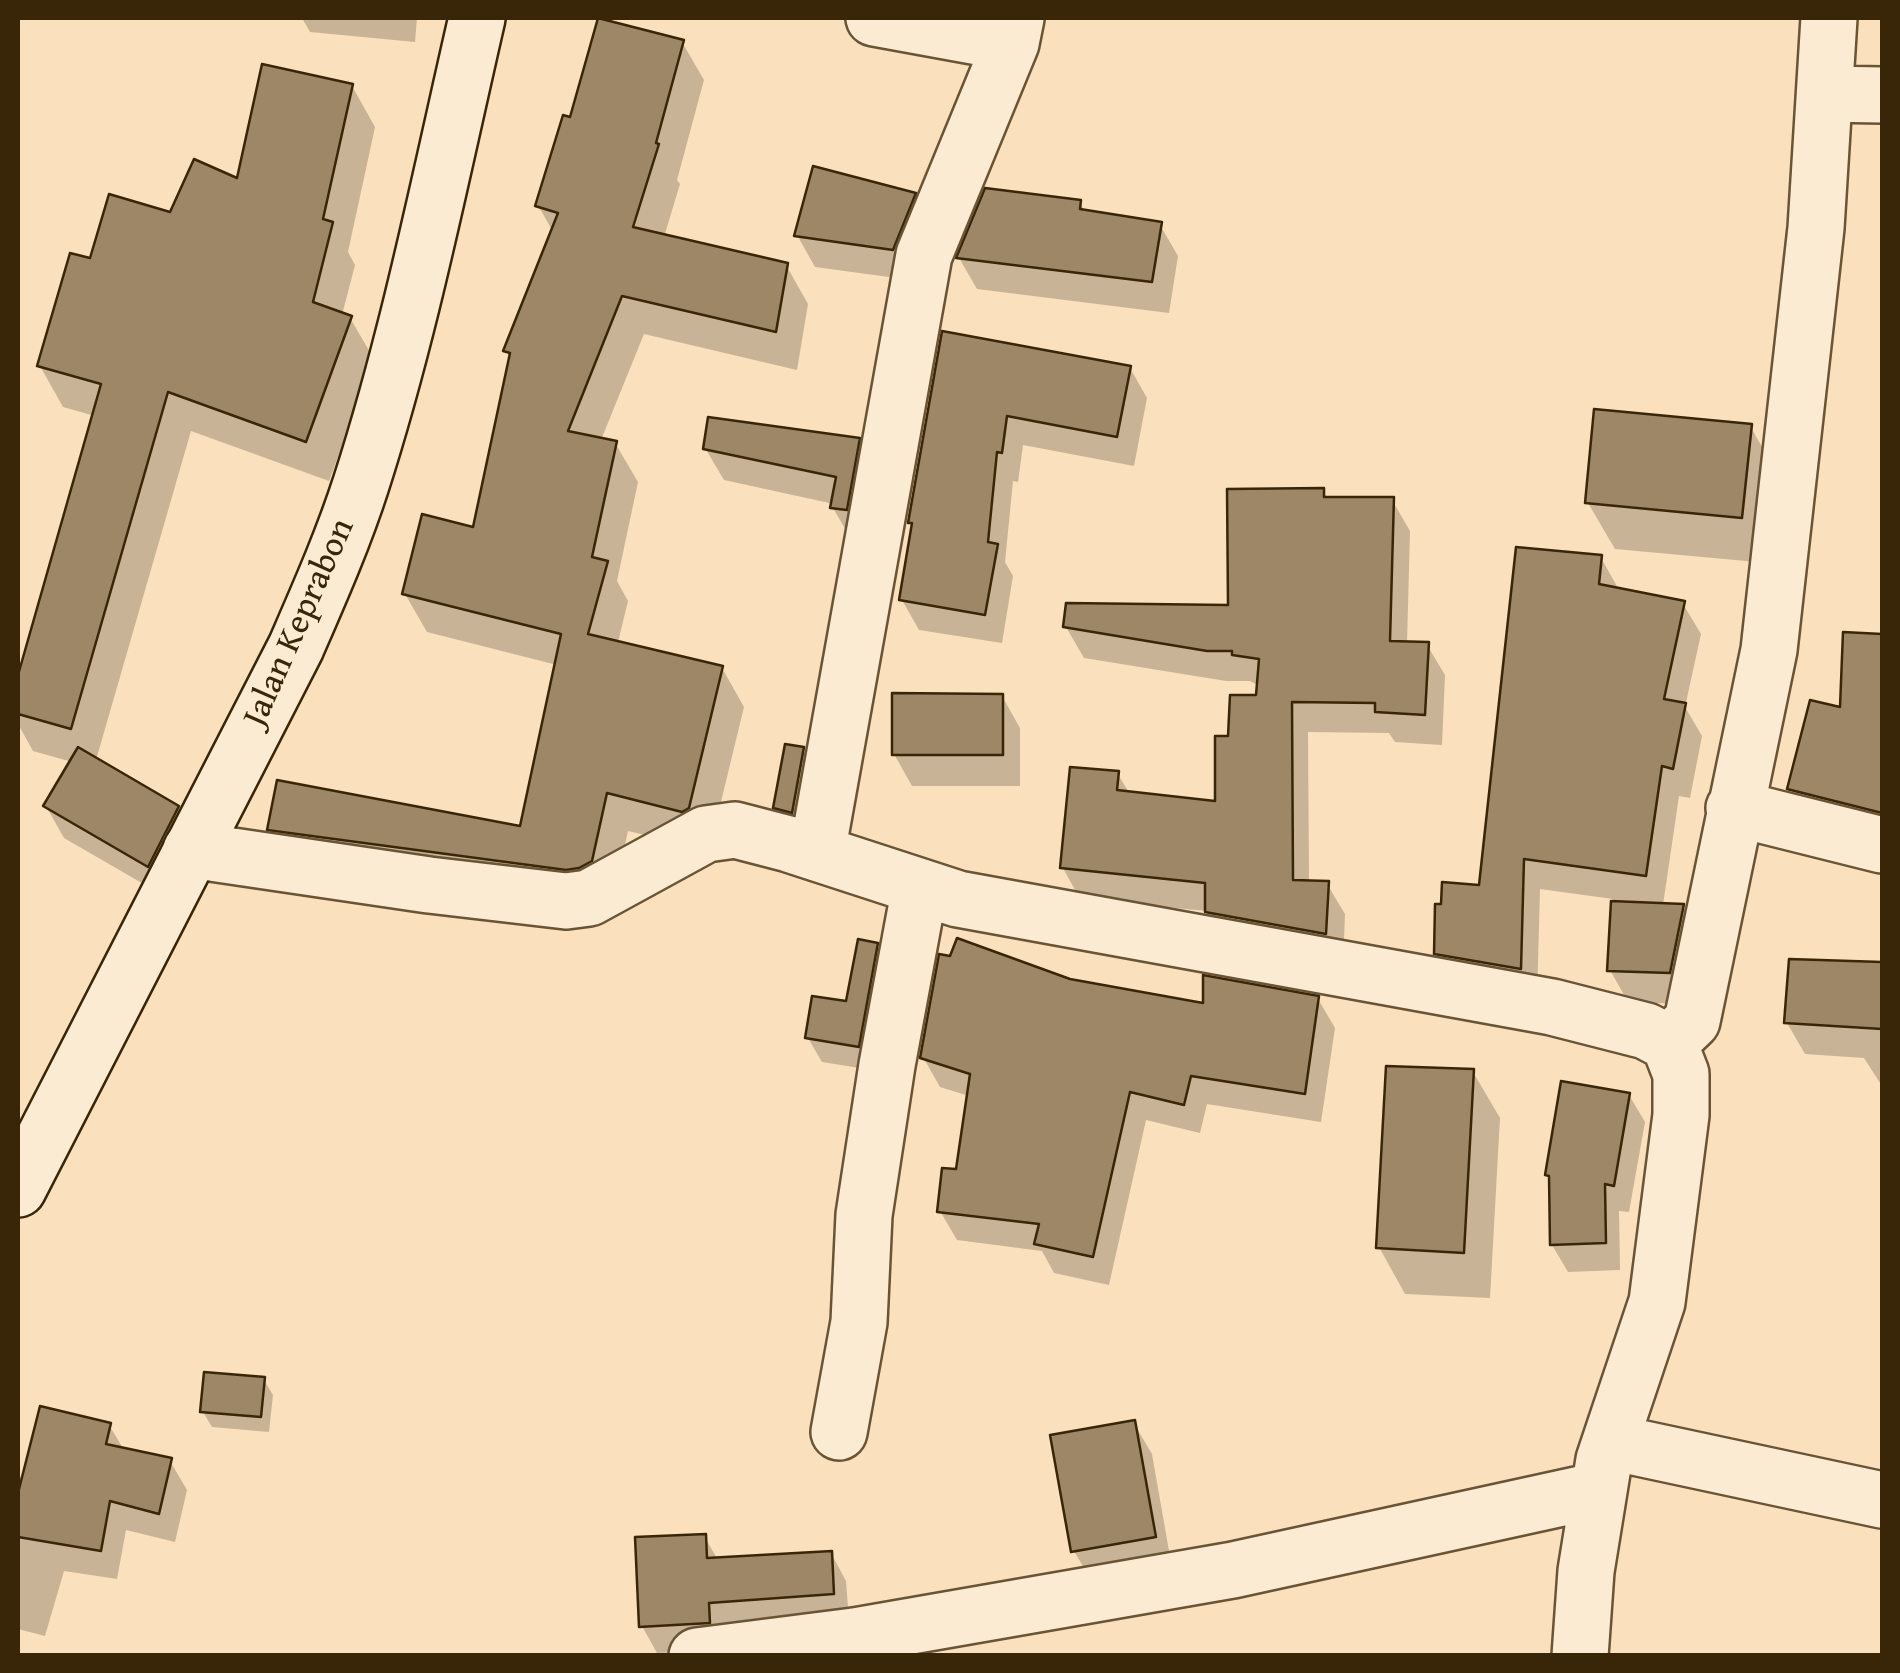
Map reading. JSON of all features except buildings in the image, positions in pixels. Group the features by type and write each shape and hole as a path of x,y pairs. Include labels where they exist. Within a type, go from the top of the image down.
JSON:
{"street":[{"name":"Jalan Keprabon","path":"18,1190 296,647 360,488 399,357 477,18"},
{"path":"818,853 924,255 1014,30 874,18"},
{"path":"1669,1042 1692,1021 1768,650 1816,228 1830,18"},
{"path":"1824,94 1882,96"},
{"path":"1734,808 1882,845"},
{"path":"191,850 566,900 598,893 706,834 735,830 958,900 1552,1008 1646,1031 1669,1042 1681,1074 1681,1115 1657,1302 1605,1466 1586,1571 1580,1656"},
{"path":"840,1432 859,1322 864,1214 920,887"},
{"path":"698,1656 854,1636 1214,1573 1605,1466 1882,1500"}]}
